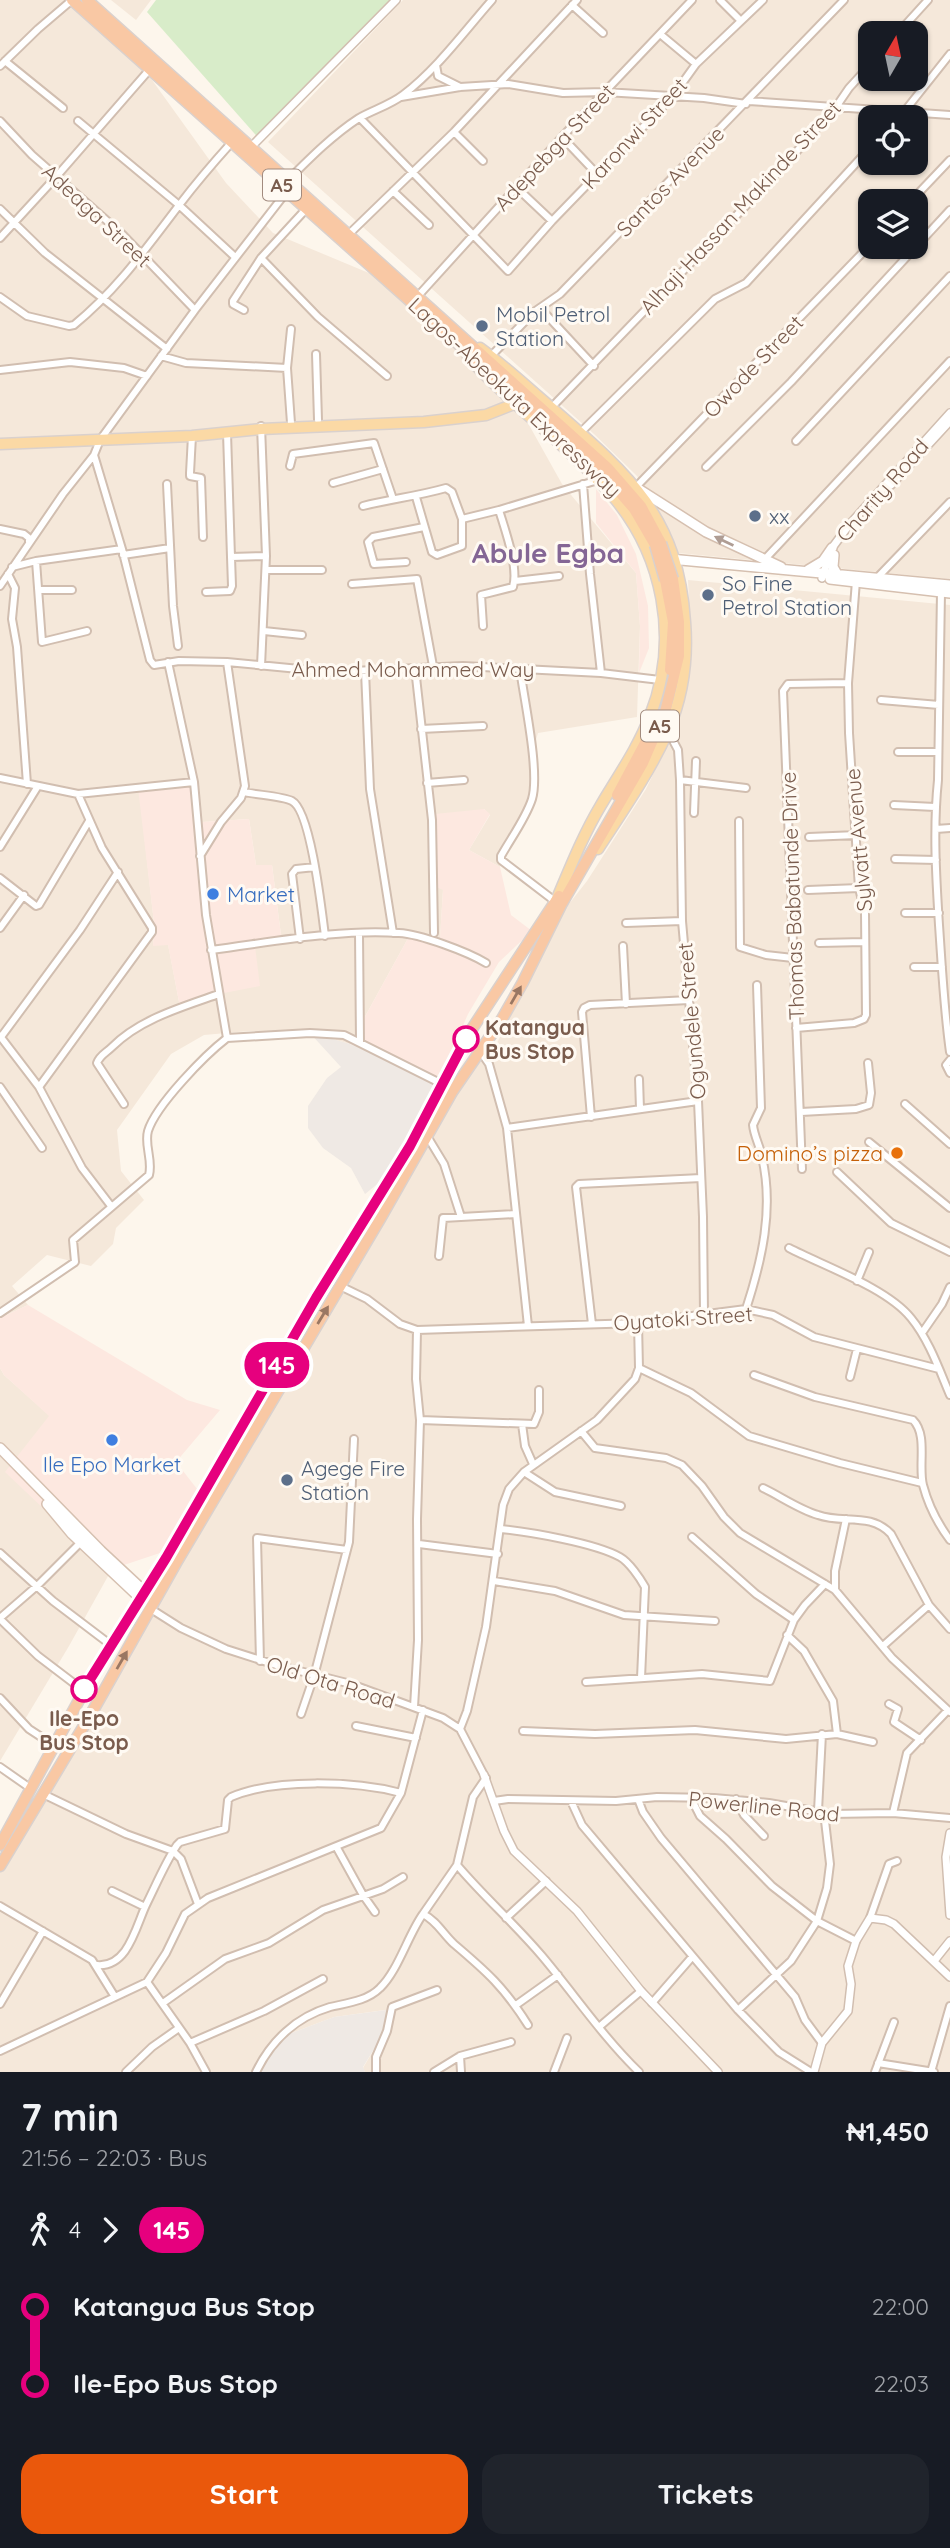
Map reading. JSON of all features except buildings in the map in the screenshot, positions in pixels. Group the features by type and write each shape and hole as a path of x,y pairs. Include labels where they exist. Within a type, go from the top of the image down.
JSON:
{"highway":[{"name":"Lagos-Abeokuta Expressway","path":"0,1866 452,1092 523,982 558,903 641,752 660,709 669,674 673,622 669,580 658,544 634,509 603,472 444,325 72,0"},
{"name":"Lagos-Abeokuta Expressway","path":"90,1 418,296 444,325"},
{"name":"Lagos-Abeokuta Expressway","path":"0,1844 3,1831 55,1745 84,1690 143,1596 316,1298 410,1146 470,1032 558,903"}],"main road":[{"path":"444,325 491,356 580,433 636,487 706,532 786,569"},
{"path":"444,325 493,386 598,480 629,519 653,562 660,589 664,619 664,660 650,716 585,834 558,903"},
{"path":"103,437 192,436 318,420 464,415 491,411 513,402"},
{"path":"0,442 467,418 494,413 513,402"},
{"path":"558,903 618,818 668,730 680,695 687,642 684,602 676,562 657,519 636,487"},
{"path":"807,571 833,551"},
{"path":"831,576 833,551"},
{"path":"653,562 831,576"},
{"path":"715,566 807,571 856,584 946,592"},
{"path":"856,584 877,578 950,585"},
{"path":"0,1448 143,1596"},
{"path":"0,1455 81,1542 143,1596"}],"street":[{"path":"63,108 2,64 72,0"},
{"path":"252,146 396,0"},
{"path":"289,179 309,158 360,118 401,97 436,65 492,0"},
{"name":"Adepebga Street","path":"418,296 472,234 692,0"},
{"path":"720,0 741,22"},
{"name":"Karonwi Street","path":"472,234 508,271 552,221 674,96 696,64 763,0"},
{"name":"Santos Avenue","path":"491,356 534,312 560,294 844,0"},
{"path":"909,21 928,0"},
{"path":"349,234 454,132 575,2 603,33"},
{"path":"660,34 696,64"},
{"path":"910,105 950,54"},
{"path":"436,65 438,76 460,87"},
{"path":"0,238 150,69"},
{"name":"Alhaji Hassan Makinde Street","path":"551,408 782,168 858,78"},
{"path":"401,97 460,87 508,84 563,93 605,92 858,110"},
{"path":"928,115 950,115"},
{"path":"360,118 472,234"},
{"name":"Adeaga Street","path":"0,121 56,177 122,234 195,310"},
{"path":"78,121 179,205 235,257"},
{"path":"454,132 483,161"},
{"path":"562,137 597,174"},
{"path":"0,297 27,316 74,325 104,298 142,256 179,205 232,142"},
{"path":"922,189 950,160"},
{"path":"580,433 594,416 715,299 746,283 858,161"},
{"path":"516,187 552,221"},
{"path":"0,586 161,356 288,190"},
{"path":"393,191 429,225"},
{"path":"244,310 233,304 233,301 261,258 308,208"},
{"path":"0,209 45,253 167,349"},
{"path":"706,467 791,382 950,210"},
{"name":"Owode Street","path":"636,487 858,256"},
{"path":"261,258 318,317 387,376"},
{"path":"796,441 950,276"},
{"path":"541,309 594,366"},
{"path":"291,329 287,368 291,423"},
{"path":"316,355 318,420"},
{"path":"161,356 186,363 287,368"},
{"path":"765,559 950,361"},
{"path":"0,370 70,362 124,368 147,376"},
{"name":"Charity Road","path":"833,551 849,525 950,413"},
{"name":"Charity Road","path":"833,551 950,421"},
{"path":"261,427 266,556 261,666"},
{"path":"206,592 230,591 232,586 227,433"},
{"path":"192,436 190,473 193,477 201,478 203,537"},
{"path":"290,466 293,454 372,443 376,445 393,499"},
{"path":"94,455 123,552 147,654 154,664 168,662 194,782 211,950 227,1038"},
{"path":"334,482 383,469"},
{"path":"462,519 598,480"},
{"path":"167,484 178,646"},
{"path":"583,484 601,673"},
{"path":"363,506 449,489 462,519 462,547 437,555 432,551 416,497"},
{"path":"877,578 950,502"},
{"path":"483,626 481,595 513,587 515,581 510,548 499,510"},
{"path":"406,562 374,564 368,542 373,537 424,527"},
{"path":"0,529 24,534 29,538 29,542"},
{"path":"10,571 36,561 170,548"},
{"path":"231,557 266,556"},
{"path":"36,561 43,642 86,631"},
{"path":"266,570 322,570"},
{"path":"10,571 15,588 12,619 17,647 27,784"},
{"path":"515,581 559,576"},
{"path":"831,576 856,584"},
{"path":"352,584 415,579 419,581 433,666"},
{"name":"Sylvatt Avenue","path":"796,1028 854,1023 864,1019 865,913 859,888 848,683 856,584"},
{"path":"39,590 72,590"},
{"path":"946,592 939,684 938,780 935,807 942,997 950,1052"},
{"path":"264,631 302,635"},
{"name":"Ahmed Mohammed Way","path":"168,662 227,662 314,671 365,671 433,666 520,669 601,673 660,680"},
{"path":"200,856 244,792 245,786 227,662"},
{"path":"415,668 433,843 434,933"},
{"path":"520,669 534,789 528,807 501,860 558,903"},
{"path":"365,671 370,789 393,933"},
{"name":"Thomas Babatunde Drive","path":"802,1169 783,691 788,684 848,683"},
{"path":"939,684 949,686"},
{"path":"881,700 939,705"},
{"path":"421,729 483,726"},
{"name":"Ogundele Street","path":"668,730 678,750 680,780 682,921 698,1101 704,1314"},
{"path":"898,752 937,752"},
{"path":"694,813 696,761"},
{"path":"0,778 78,794 194,782"},
{"path":"428,783 464,780"},
{"path":"680,780 746,788"},
{"path":"0,847 38,786"},
{"path":"244,792 293,802 301,811 315,867 325,936"},
{"path":"39,1087 150,937 152,928 89,821 78,794"},
{"path":"894,805 935,807"},
{"path":"0,878 36,906 42,902 89,821"},
{"path":"739,821 740,947 766,956 793,958"},
{"path":"936,829 950,828"},
{"path":"809,837 857,835"},
{"path":"895,859 936,860"},
{"path":"300,939 292,872 315,867"},
{"path":"111,1206 82,1168 39,1087 2,1041 118,872"},
{"path":"808,890 859,888"},
{"path":"0,928 24,895"},
{"path":"905,913 939,913"},
{"path":"626,923 682,921"},
{"path":"211,950 325,936 393,933 420,937 486,964"},
{"path":"359,934 360,1042"},
{"path":"819,943 864,942"},
{"path":"623,946 626,1004"},
{"path":"914,967 942,967"},
{"path":"751,1310 767,1217 762,1156 752,1125 761,1108 757,985"},
{"path":"124,1104 97,1063 103,1054 128,1033 151,1020 219,995"},
{"path":"591,1117 582,1012 584,1008 590,1005 689,1000"},
{"path":"0,1313 75,1262 73,1240 149,1175 151,1168 147,1136 152,1121 201,1060 227,1038 332,1032 360,1042 443,1084"},
{"path":"480,1051 489,1064 507,1128 528,1326"},
{"path":"948,1062 950,1073"},
{"path":"801,1112 856,1109 869,1105 871,1093 868,1063"},
{"path":"639,1079 640,1109"},
{"path":"0,1087 42,1148"},
{"path":"507,1128 698,1101"},
{"path":"905,1104 950,1144"},
{"path":"427,1136 444,1164 461,1217"},
{"path":"869,1142 950,1208"},
{"path":"837,1172 891,1223 950,1252"},
{"path":"592,1324 576,1187 579,1184 701,1178"},
{"path":"439,1256 441,1219 516,1214"},
{"path":"789,1248 899,1306 922,1333 950,1395"},
{"path":"856,1281 869,1252"},
{"path":"340,1286 367,1299 400,1324 417,1330 416,1379 420,1420 417,1493 418,1640 414,1707"},
{"path":"922,1333 950,1287"},
{"name":"Oyatoki Street","path":"417,1330 638,1323 751,1310 773,1315 814,1338 939,1369"},
{"path":"638,1323 639,1368 635,1379 617,1401 581,1431 533,1464 509,1489 503,1506 494,1581 467,1711 460,1729 481,1767 514,1851 577,1911 641,1991 718,2072"},
{"path":"850,1377 857,1349"},
{"path":"639,1368 702,1400 749,1436 839,1463 922,1483"},
{"path":"754,1375 815,1397 913,1420 918,1424 922,1483 935,1515 950,1540"},
{"path":"420,1420 534,1424 539,1412 539,1390"},
{"path":"522,1424 525,1446 533,1464"},
{"path":"581,1431 595,1448 662,1457 682,1465 740,1533 835,1590 892,1658 949,1711 908,1753 903,1764 893,1813"},
{"path":"301,1714 314,1676 347,1550 354,1439"},
{"path":"524,1472 555,1492 621,1506"},
{"path":"763,1488 813,1514 872,1521 886,1529 929,1605 950,1629"},
{"path":"835,1590 846,1519"},
{"path":"501,1529 539,1534 620,1558 645,1587 641,1678"},
{"path":"692,1537 756,1594 794,1620"},
{"path":"260,1661 257,1538 347,1550"},
{"path":"81,1542 0,1619 34,1652 84,1690"},
{"path":"419,1545 498,1554"},
{"path":"0,1553 67,1613 111,1645"},
{"path":"494,1581 555,1591 624,1615 715,1621"},
{"path":"586,1682 702,1674 770,1681 794,1620 825,1584"},
{"path":"883,1646 929,1605"},
{"name":"Old Ota Road","path":"151,1609 209,1642 260,1661 351,1684 443,1718 460,1729"},
{"path":"787,1635 804,1651 833,1701 837,1734"},
{"path":"0,1698 29,1729 55,1745"},
{"path":"889,1704 898,1709 894,1722 921,1740"},
{"path":"0,2051 148,1982 185,1914 198,1904 232,1886 381,1828 401,1793 423,1710"},
{"path":"356,1726 416,1738"},
{"path":"523,1731 595,1734 695,1730 786,1739 837,1734 873,1742"},
{"path":"737,2010 791,1961 817,1920 827,1888 830,1864 817,1800 822,1734"},
{"path":"0,1767 30,1788"},
{"path":"256,2072 263,2055 297,2023 326,2009 358,2000 380,1988 423,1914 457,1865 473,1797 485,1777"},
{"path":"97,1965 107,1965 127,1948 173,1851 180,1842 225,1829 228,1800 235,1795 294,1784 363,1785 401,1793"},
{"path":"43,1794 107,1826 173,1851 181,1859 198,1904"},
{"path":"691,1798 696,1811 772,1886 817,1920 856,1941"},
{"name":"Powerline Road","path":"494,1801 691,1798 736,1800 842,1815 893,1813 950,1818"},
{"path":"638,1799 643,1812 661,1838 795,1997 805,2020 822,2043"},
{"path":"736,1800 744,1815 764,1836"},
{"path":"571,1801 582,1825 737,2010 779,2052 812,2072 822,2043 848,2011 848,1966 856,1941 870,1918 888,1864 897,1861"},
{"path":"950,1833 946,1857 950,1915"},
{"path":"337,1847 375,1912"},
{"path":"457,1865 558,1975 598,2027 639,2072"},
{"path":"163,2003 225,1959 269,1943 323,1910 383,1889 403,1877"},
{"path":"506,1918 546,1881"},
{"path":"112,1891 145,1907"},
{"path":"0,1906 92,1959 116,1997"},
{"path":"423,1914 481,1966 516,2005 528,2025"},
{"path":"870,1918 894,1924 950,1978"},
{"path":"0,2004 43,1931"},
{"path":"934,1961 950,1941"},
{"path":"652,2003 692,1957"},
{"path":"516,2005 558,1975"},
{"path":"190,2043 264,2011 323,1979"},
{"path":"148,1982 190,2043 206,2072"},
{"path":"376,2072 376,2057 387,2031 392,2007 437,1990"},
{"path":"598,2027 641,1991"},
{"path":"878,2063 932,2071 950,2006"},
{"path":"875,2072 894,2022"},
{"path":"126,2072 152,2047 179,2028"},
{"path":"554,2072 568,2038"},
{"path":"434,2072 460,2056 511,2042"},
{"path":"460,2056 461,2072"}],"shaded area":[{"path":"0,0 70,0 152,80 226,183 273,233 400,286 499,397 524,416 562,484 636,573 640,626 637,717 538,733 530,760 538,782 500,867 469,850 490,815 484,809 443,889 440,939 412,931 350,1044 309,1032 249,1031 204,1035 171,1054 117,1130 121,1171 144,1200 116,1228 113,1244 91,1266 47,1255 12,1286 28,1305 0,1318","holes":["139,789 202,822 249,819 256,865 272,865 282,943 255,946 180,1007 168,944 153,945 154,923"]},
{"path":"111,0 151,0 136,20"},
{"path":"403,0 950,0 950,579 678,553 637,476 594,434 268,142"},
{"path":"596,489 617,515 636,554 648,606 649,648 639,673 640,626 636,573 596,523"},
{"path":"688,580 950,605 950,2072 365,2072 363,2068 383,2034 385,2010 334,2017 289,2034 261,2056 260,2072 0,2072 0,1860 469,1073 496,1045 561,914 587,881 646,789 667,745 691,644"},
{"name":"Market","path":"195,781 202,822 249,819 256,865 272,865 282,943 255,946 260,986 219,994 180,1007 168,945 153,946 154,923 138,788"},
{"path":"484,809 490,814 469,850 500,867 511,915 532,931 499,962 468,1014 439,1081 350,1044 412,931 440,938 443,890 436,887 435,814"},
{"path":"309,1032 350,1044 439,1081 386,1177 365,1194 351,1168 323,1148 308,1128 308,1106 327,1078 341,1067"},
{"name":"Ile Epo Market","path":"28,1305 187,1400 220,1410 176,1462 201,1494 160,1553 112,1569 105,1567 5,1472 49,1416 4,1375 0,1368 0,1318"},
{"path":"0,1368 4,1375 50,1416 112,1569 0,1761"},
{"path":"386,2010 383,2034 363,2067 365,2072 261,2072 261,2056 289,2034 334,2017"}],"green space":[{"path":"156,0 395,0 262,142 147,12"}],"bus line":[{"name":"145","path":"84,1689 166,1558 316,1298 410,1146 466,1039"}],"place":[{"name":"Mobil Petrol Station","path":"482,326"},
{"name":"xx","path":"755,516"},
{"name":"So Fine Petrol Station","path":"708,595"},
{"name":"Market","path":"213,894"},
{"name":"Katangua Bus Stop","path":"466,1039"},
{"name":"Domino’s pizza","path":"897,1153"},
{"name":"Ile Epo Market","path":"112,1440"},
{"name":"Agege Fire Station","path":"287,1480"},
{"name":"Ile-Epo Bus Stop","path":"84,1689"}],"district":[{"name":"Abule Egba","path":"548,552"}]}
